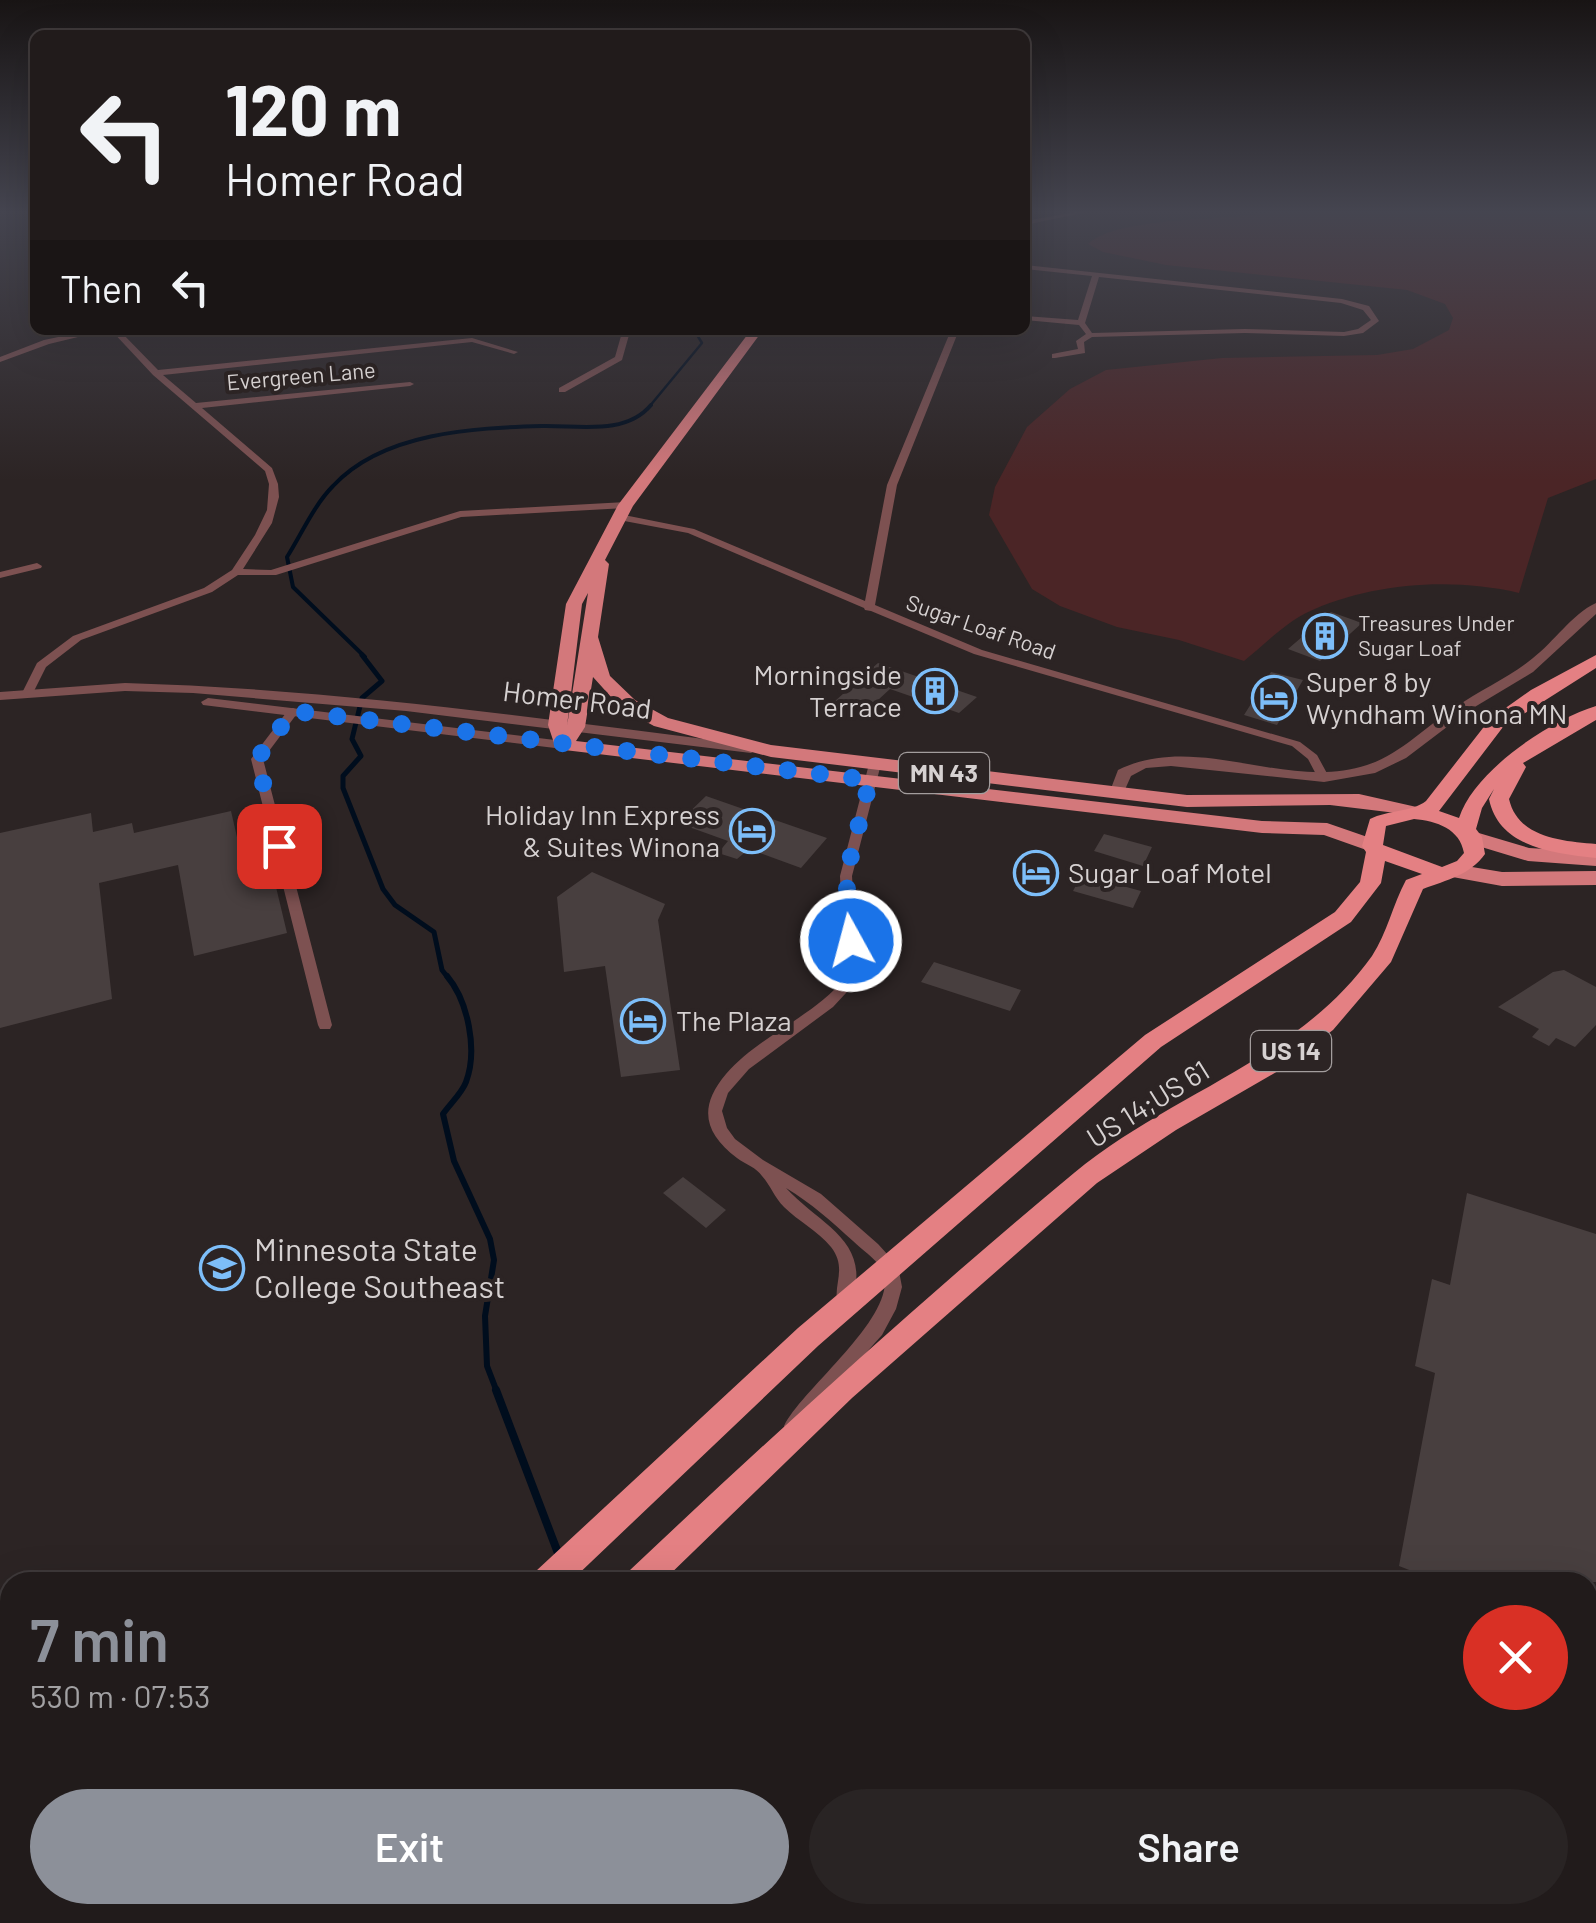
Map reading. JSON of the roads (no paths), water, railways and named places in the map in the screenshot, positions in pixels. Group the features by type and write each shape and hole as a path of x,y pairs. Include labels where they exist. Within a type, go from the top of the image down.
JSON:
{"highway":[{"name":"US 14;US 61","path":"557,1572 841,1308 1153,1040 1335,924 1370,882 1377,823 1418,813 1447,796 1472,751 1502,719 1596,660"},
{"name":"US 14;US 61","path":"786,1442 1088,1176 1156,1130 1269,1066 1325,1024 1383,958 1410,891 1473,858 1470,812 1490,780 1532,748 1596,712"},
{"path":"1532,748 1502,789 1501,812 1530,836 1596,851"},
{"path":"1418,813 1469,834"},
{"path":"1375,849 1447,873"},
{"name":"US 14","path":"650,1572 786,1442"}],"main road":[{"name":"MN 43","path":"565,732 574,604 623,511 753,335"},
{"name":"MN 43","path":"565,732 589,635 605,541"},
{"name":"MN 43","path":"589,635 602,678 628,704 661,722 772,751"},
{"name":"Homer Road","path":"565,732 1112,800"},
{"name":"Homer Road","path":"772,751 873,772"},
{"name":"MN 43","path":"1112,800 1237,805 1338,798 1394,805 1418,813"},
{"name":"MN 43","path":"1112,800 1262,827 1327,829 1375,849"},
{"path":"1469,834 1528,854 1596,859"},
{"path":"1447,873 1502,879 1596,878"}],"street":[{"path":"1081,323 1088,302"},
{"path":"1056,356 1076,355 1082,350 1080,341 1090,335 1245,330 1344,334 1372,326 1371,312 1344,302"},
{"path":"1030,318 1081,323 1090,335"},
{"path":"16,351 62,335"},
{"path":"0,354 82,335"},
{"path":"28,694 41,666 77,638 208,590 236,572 276,509 279,489 269,470 156,373 120,335"},
{"path":"472,340 477,335"},
{"path":"562,390 619,358 625,335"},
{"path":"869,608 892,485 953,335"},
{"path":"156,373 472,340 514,352"},
{"name":"Evergreen Lane","path":"196,406 410,384"},
{"name":"Sugar Loaf Road","path":"236,572 272,573 460,514 623,511 691,531 978,652 1296,744 1313,756 1323,777"},
{"path":"0,575 37,566"},
{"path":"1112,800 1123,770 1150,760 1323,777 1373,770 1403,756 1451,716 1527,670 1596,608"},
{"name":"Homer Road","path":"0,696 125,686 772,751"},
{"name":"Homer Road","path":"28,694 185,700 293,711 324,707"},
{"path":"293,711 257,759 324,1025"},
{"path":"841,1308 850,1280 845,1252 782,1196 768,1172 721,1131 715,1107 726,1084 746,1063 831,1002 852,979 846,876 873,772"},
{"path":"768,1172 784,1176 813,1197 890,1266 894,1292 885,1313 856,1353 801,1410 786,1442"}],"waterway":[{"path":"650,406 702,343 697,335"},
{"path":"365,657 293,587 287,557 333,486 377,454 403,444 488,429 615,425 640,415 650,406"},
{"path":"362,655 382,681 362,698 352,739 361,756 343,776 343,788 383,889 395,905 434,932 442,970 449,979"},
{"path":"447,976 465,1012 471,1055 464,1086 443,1114 454,1161 490,1239 494,1260 485,1316 487,1366 497,1392"},
{"path":"496,1390 558,1553"}],"place":[{"name":"Treasures Under Sugar Loaf","path":"1325,636"},
{"name":"Morningside Terrace","path":"935,691"},
{"name":"Super 8 by Wyndham Winona MN","path":"1274,698"},
{"name":"Holiday Inn Express & Suites Winona","path":"752,831"},
{"name":"Sugar Loaf Motel","path":"1036,873"},
{"name":"The Plaza","path":"643,1021"},
{"name":"Minnesota State College Southeast","path":"222,1268"}]}
